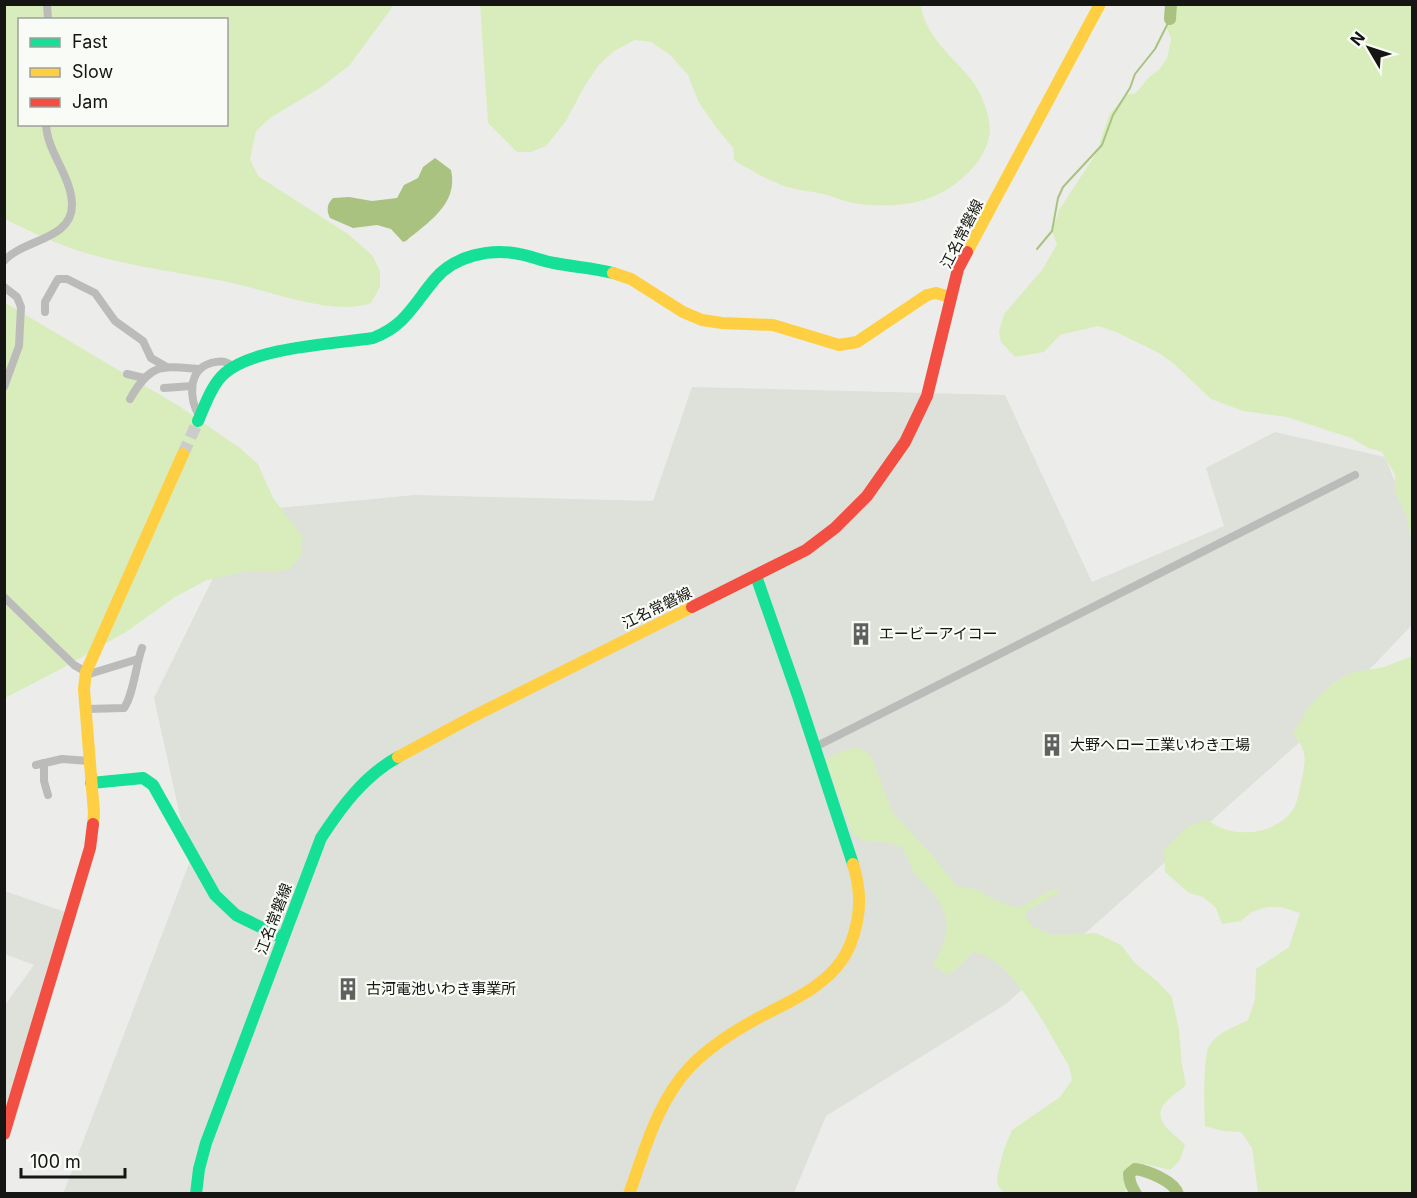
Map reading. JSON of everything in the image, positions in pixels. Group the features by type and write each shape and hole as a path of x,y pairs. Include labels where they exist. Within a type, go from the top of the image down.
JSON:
{"street":[{"name":"江名常磐線","path":"196,1194 199,1169 206,1143 321,838 346,800 394,759 474,716 806,550 835,528 867,496 905,442 927,396 958,269 1100,4"},
{"path":"4,261 20,248 54,233 64,226 70,216 71,195 59,161 49,142 46,126"},
{"path":"199,419 218,382 234,367 276,353 373,338 392,330 407,316 443,270 457,261 476,256 510,253 547,262 615,273 631,279 682,311 703,321 756,323 782,327 821,341 844,345 856,342 927,295 936,293 950,297"},
{"path":"45,312 45,302 55,277 67,279 95,293 115,321 143,341 151,358 165,366 199,369"},
{"path":"4,287 16,297 21,307 19,345 4,387"},
{"path":"199,419 193,400 192,386 199,369 204,365 223,361 234,367"},
{"path":"130,399 144,378 165,366"},
{"path":"127,374 144,378"},
{"path":"164,388 192,386"},
{"path":"4,1134 90,848 94,813 86,709 86,674 183,454"},
{"path":"815,747 1063,622 1124,594 1355,475"},
{"path":"629,1194 658,1118 684,1074 731,1033 785,1005 822,982 839,965 853,940 860,912 858,880 756,576"},
{"path":"4,597 86,674"},
{"path":"86,709 124,708 128,702 142,648"},
{"path":"86,674 138,659"},
{"path":"48,795 40,764 62,759 89,761"},
{"path":"91,783 143,778 153,785 214,895 236,915 283,938"}],"shaded area":[{"path":"4,5 394,5 349,66 320,88 270,118 256,131 250,159 258,176 348,234 372,255 380,271 380,287 371,303 339,307 300,301 228,282 123,263 67,247 5,219"},
{"path":"480,5 921,5 934,36 971,79 980,94 989,120 990,134 986,147 971,170 946,190 919,201 889,205 858,204 792,188 753,172 734,160 733,148 698,101 688,75 670,55 651,42 635,40 614,51 598,66 566,121 546,146 531,152 517,152 488,123"},
{"path":"1177,5 1412,5 1412,546 1407,517 1395,492 1395,475 1382,452 1368,448 1351,438 1287,417 1243,411 1211,399 1159,353 1098,326 1060,335 1044,352 1015,357 1001,342 999,331 1004,314 1042,270 1057,244 1052,231 1059,210 1097,152 1109,115 1126,95 1136,93 1148,78 1159,70 1167,58 1171,40 1167,28"},
{"path":"435,158 451,170 450,193 446,203 432,220 406,241 403,242 391,229 377,225 353,228 330,218 328,207 333,198 349,197 372,201 397,198 404,185 418,178 423,167"},
{"path":"4,302 179,406 240,448 258,464 273,498 303,537 301,555 290,569 247,571 207,580 175,597 126,632 5,698"},
{"path":"692,387 1005,395 1092,582 1224,526 1206,468 1275,432 1385,457 1412,524 1412,625 1301,741 1006,1004 826,1116 794,1193 63,1194 190,861 154,698 246,511 415,495 653,501"},
{"path":"1412,656 1412,1193 1258,1193 1252,1148 1241,1132 1223,1131 1205,1126 1204,1084 1207,1052 1212,1041 1217,1037 1248,1020 1255,999 1256,969 1289,947 1300,913 1281,907 1267,907 1252,912 1241,921 1222,924 1216,908 1203,897 1189,893 1165,872 1164,849 1189,826 1206,820 1236,832 1264,830 1281,822 1294,808 1297,799 1304,768 1304,756 1293,734 1310,705 1332,684 1350,673 1384,667"},
{"path":"857,748 871,756 893,813 932,855 955,885 982,892 994,900 1019,908 1049,891 1061,888 1056,894 1027,911 1025,916 1032,926 1052,935 1096,933 1121,945 1135,963 1172,997 1186,1085 1161,1109 1162,1122 1185,1145 1180,1160 1170,1170 1145,1164 1132,1173 1124,1193 1004,1193 998,1186 997,1177 1004,1149 1012,1130 1060,1097 1072,1080 1069,1066 1028,999 1002,967 988,957 973,952 952,973 944,973 933,965 946,934 945,915 941,906 914,872 902,849 892,843 862,840 852,832 826,762 838,753"},
{"path":"5,891 68,913 5,1115 5,1005 34,965 5,954"}],"waterway":[{"path":"1170,19 1171,4"},
{"path":"1037,249 1052,231 1058,198 1063,187 1102,145 1113,115 1130,88 1135,74 1155,49 1170,19"},
{"path":"1136,1194 1129,1174 1135,1169 1153,1174 1166,1181 1176,1189 1178,1194"}],"tunnel":[{"path":"183,454 198,421"}],"traffic: fast":[{"path":"198,421 216,383 238,364 275,352 373,338 384,333 408,313 443,271 462,259 485,253 508,252 613,273"},
{"path":"756,576 853,864"},
{"path":"196,1194 199,1169 206,1143 321,838 364,783 398,757"},
{"path":"91,783 143,778 153,785 215,895 236,915 283,938"}],"traffic: slow":[{"path":"967,252 1100,4"},
{"path":"613,273 631,279 683,312 702,320 773,325 839,345 857,342 927,295 936,293 950,297"},
{"path":"93,824 84,689 86,672 183,454"},
{"path":"398,757 474,716 692,607"},
{"path":"629,1194 660,1111 690,1067 732,1033 793,1000 825,979 842,960 856,927 859,908 857,878 853,864"}],"traffic: jam":[{"path":"692,607 806,550 835,528 867,496 905,442 927,396 958,269 967,252"},
{"path":"4,1134 90,848 93,824"}],"place":[{"name":"エービーアイコー","path":"861,634"},
{"name":"大野ヘロー工業いわき工場","path":"1052,745"},
{"name":"古河電池いわき事業所","path":"348,989"}]}
